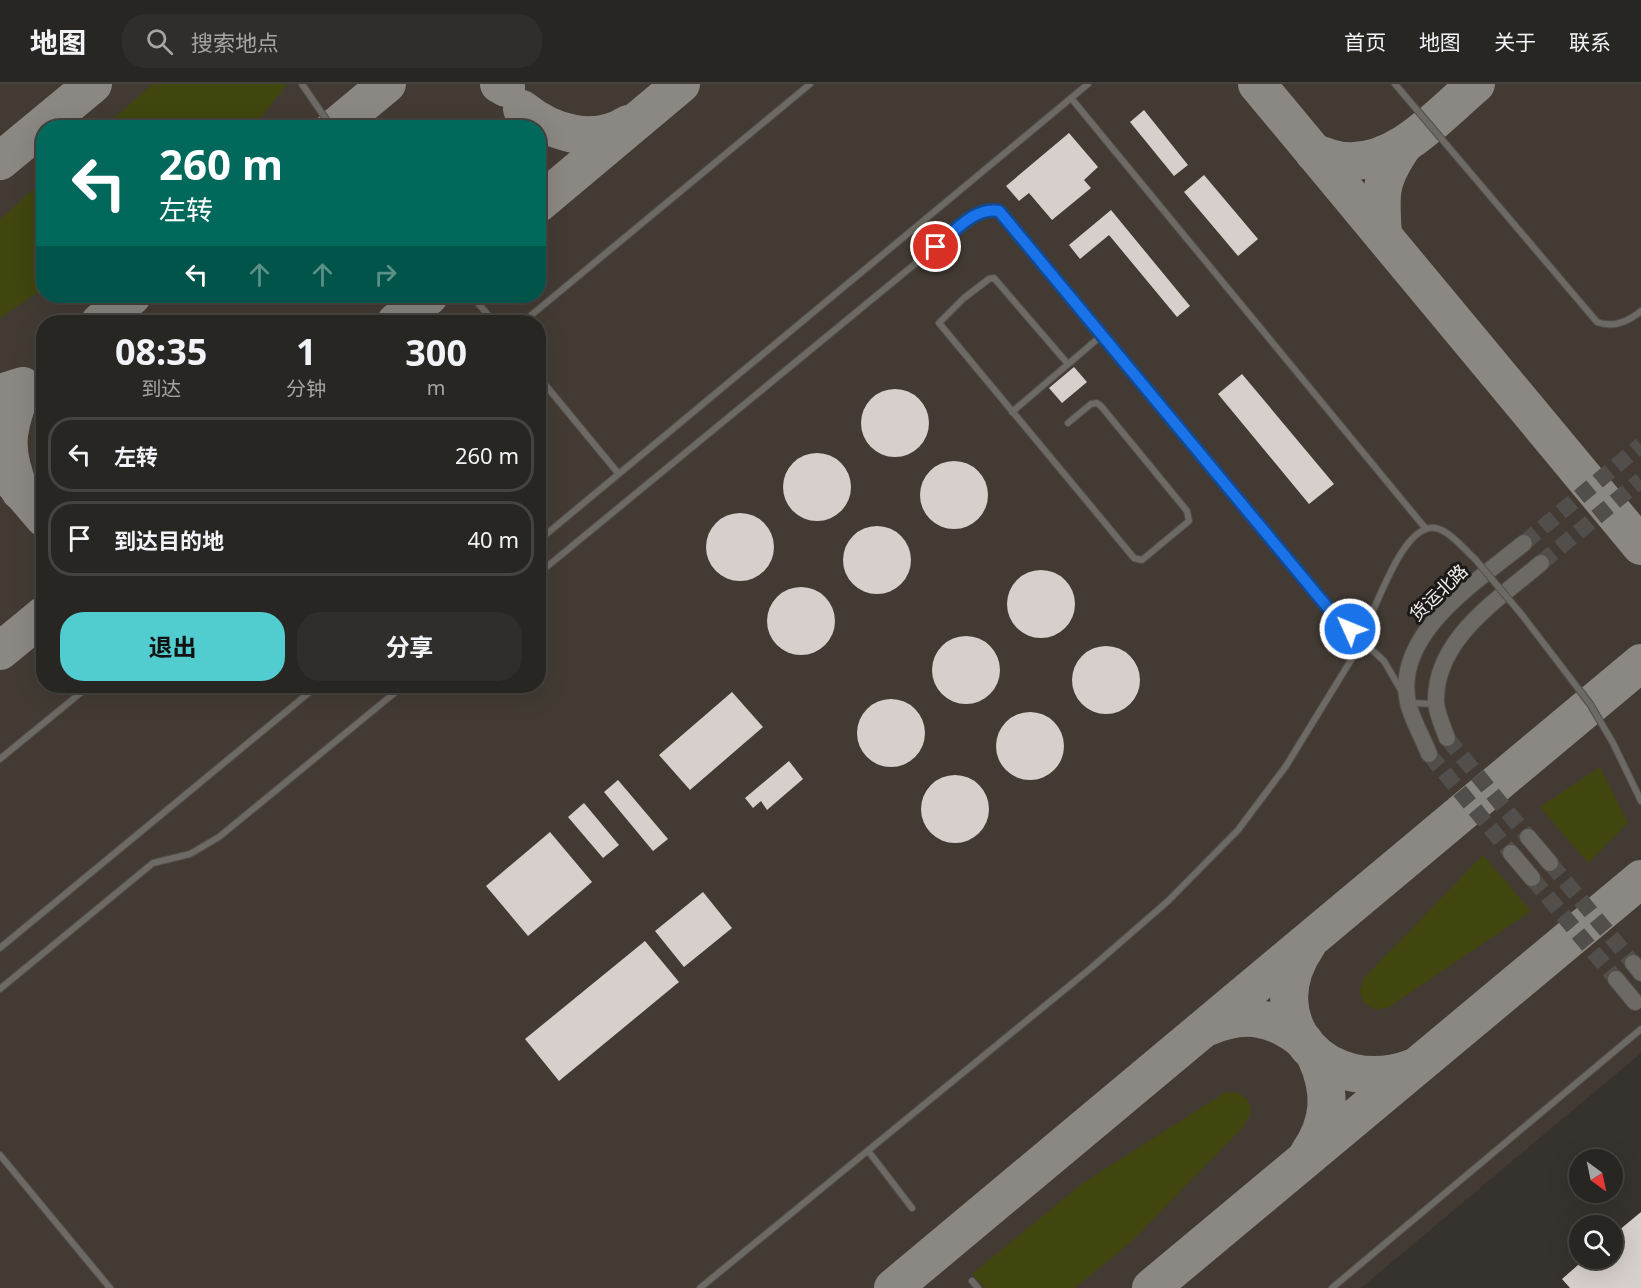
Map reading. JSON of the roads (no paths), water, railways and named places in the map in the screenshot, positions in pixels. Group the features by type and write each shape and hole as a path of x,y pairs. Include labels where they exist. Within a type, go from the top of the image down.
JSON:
{"main road":[{"name":"货运北路","path":"1429,754 1408,702 1407,666 1421,637 1454,602 1524,543"},
{"path":"1447,738 1436,704 1439,669 1455,642 1474,620 1541,563"},
{"path":"1528,837 1550,863"},
{"path":"1511,853 1532,878"},
{"path":"1616,979 1635,1002"}],"lane":[{"path":"302,84 327,120"},
{"path":"546,303 810,84"},
{"path":"546,534 1088,84"},
{"path":"1395,84 1597,322 1607,326 1620,323 1641,311"},
{"path":"1071,98 1426,529"},
{"path":"546,567 972,217 987,209 999,211 1333,614 1384,661 1408,702 1436,704"},
{"path":"1068,364 994,278 964,298 941,320 940,326 1012,412 1137,561 1142,560 1189,521 1187,511 1097,403 1091,404 1068,423"},
{"path":"478,303 488,315"},
{"path":"531,315 546,303"},
{"path":"1012,412 1101,336"},
{"path":"546,386 618,473"},
{"path":"699,1288 869,1152 1091,968 1168,901 1222,845 1286,766 1351,660 1405,545 1426,529 1436,528 1454,539 1475,559 1522,615 1590,704 1613,743 1641,801"},
{"path":"0,759 80,693"},
{"path":"0,948 309,693"},
{"path":"0,989 153,863 190,854 214,841 394,693"},
{"path":"1332,1288 1641,1029"},
{"path":"869,1152 912,1208"},
{"path":"0,1155 110,1288"},
{"path":"972,1281 978,1288"}],"tunnel":[{"path":"1524,543 1641,445"},
{"path":"1541,563 1641,480"},
{"path":"1447,738 1528,837"},
{"path":"1429,754 1511,853"},
{"path":"1550,863 1633,963"},
{"path":"1532,878 1616,979"}]}
